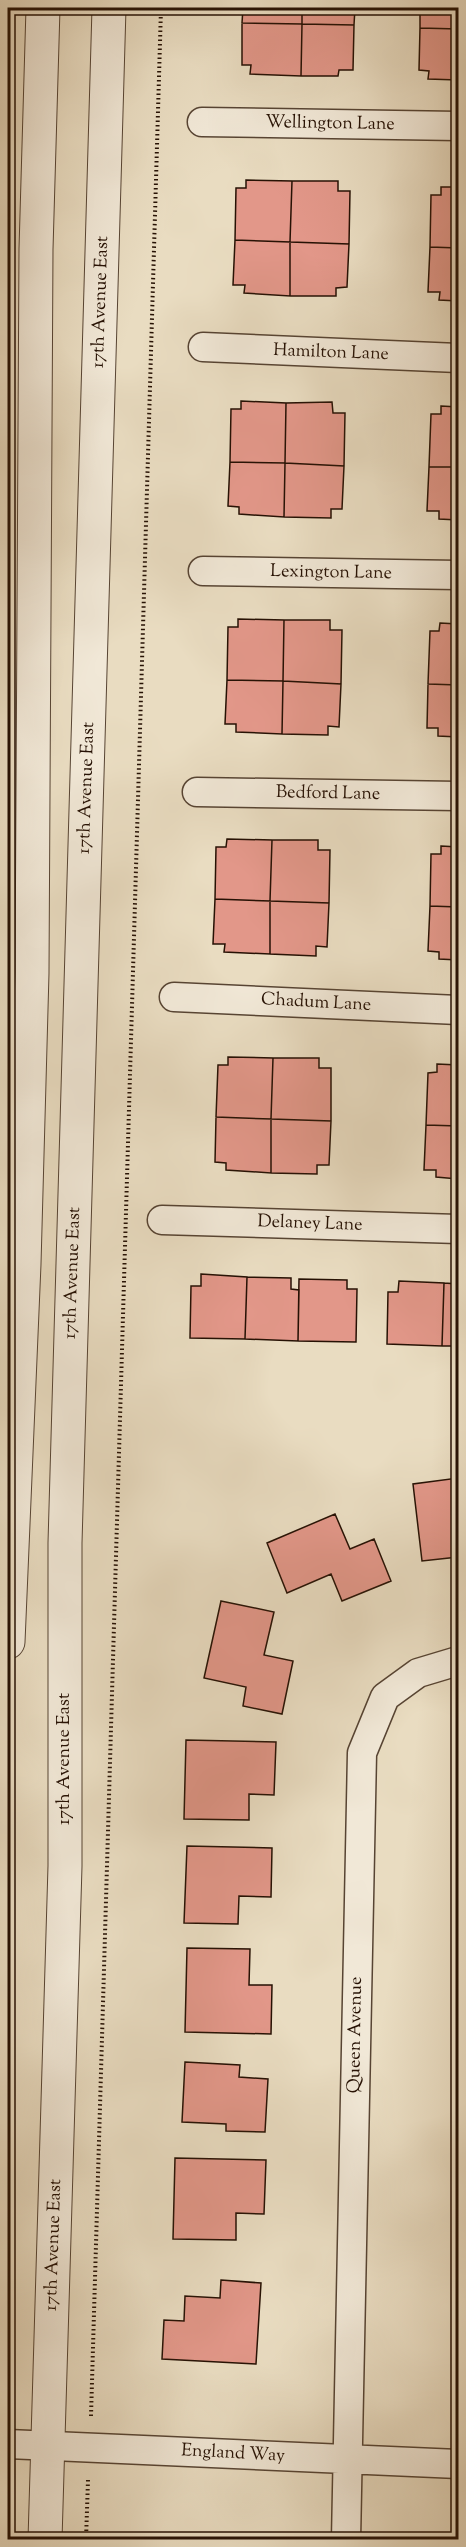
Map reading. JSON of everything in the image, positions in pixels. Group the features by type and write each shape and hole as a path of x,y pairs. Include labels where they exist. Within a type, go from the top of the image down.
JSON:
{"street":[{"path":"8,1642 24,1263 32,973 36,261 43,8"},
{"name":"17th Avenue East","path":"45,2540 65,1866 65,1543 109,8"},
{"name":"Wellington Lane","path":"202,122 459,126"},
{"name":"Hamilton Lane","path":"203,347 459,358"},
{"name":"Lexington Lane","path":"203,571 459,575"},
{"name":"Bedford Lane","path":"196,792 459,796"},
{"name":"Chadum Lane","path":"174,997 459,1010"},
{"name":"Delaney Lane","path":"162,1220 459,1229"},
{"name":"Queen Avenue","path":"346,2540 362,1753 385,1697 418,1673 459,1661"},
{"name":"England Way","path":"8,2444 459,2464"}],"path":[{"path":"86,2540 91,2446 161,8"}],"building":[{"path":"243,8 302,8 302,24 242,23"},
{"path":"302,8 355,8 354,25 302,24"},
{"path":"420,8 458,8 458,29 420,28"},
{"path":"242,23 302,24 301,76 250,74 251,65 242,65"},
{"path":"302,24 354,25 353,70 339,70 338,76 301,76"},
{"path":"420,28 458,29 458,80 428,79 429,71 419,70"},
{"path":"246,180 292,181 290,242 235,240 236,188 246,188"},
{"path":"292,181 338,181 338,191 350,191 349,244 290,242"},
{"path":"441,187 458,187 458,248 430,247 431,195 441,195"},
{"path":"235,240 290,242 290,296 244,293 245,285 233,285"},
{"path":"290,242 349,244 347,287 336,288 336,296 290,296"},
{"path":"430,247 458,248 458,301 439,300 440,292 428,292"},
{"path":"241,401 286,403 285,463 230,462 231,409 241,409"},
{"path":"332,402 333,413 345,413 344,466 285,463 286,403"},
{"path":"441,406 458,407 458,467 429,467 431,414 441,414"},
{"path":"230,462 285,463 284,517 239,514 239,507 228,506"},
{"path":"285,463 344,466 342,509 331,509 331,518 284,517"},
{"path":"429,467 458,467 458,520 439,519 439,511 427,511"},
{"path":"238,619 284,620 283,681 227,680 228,627 238,627"},
{"path":"284,620 330,620 330,630 342,630 341,684 283,681"},
{"path":"440,623 458,624 458,685 428,684 430,631 439,631"},
{"path":"227,680 283,681 282,734 236,732 236,724 225,724"},
{"path":"283,681 341,684 339,727 328,726 328,735 282,734"},
{"path":"428,684 458,685 458,737 438,736 438,728 427,728"},
{"path":"227,839 272,840 270,901 215,899 216,847 226,847"},
{"path":"272,840 318,840 318,850 330,850 329,903 270,901"},
{"path":"441,846 458,847 458,907 430,906 431,854 441,854"},
{"path":"215,899 270,901 270,954 224,952 225,944 213,944"},
{"path":"270,901 329,903 327,947 316,946 316,956 270,954"},
{"path":"430,906 458,907 458,960 439,959 439,952 428,951"},
{"path":"228,1057 273,1058 271,1119 216,1117 218,1065 228,1065"},
{"path":"273,1058 319,1058 319,1068 331,1068 331,1121 271,1119"},
{"path":"437,1064 458,1065 458,1126 426,1125 428,1073 437,1072"},
{"path":"216,1117 271,1119 271,1173 226,1170 226,1163 215,1162"},
{"path":"271,1119 331,1121 329,1165 317,1165 317,1174 271,1173"},
{"path":"426,1125 458,1126 458,1179 436,1177 436,1170 424,1170"},
{"path":"201,1274 247,1277 245,1339 190,1338 191,1286 201,1286"},
{"path":"247,1277 291,1278 291,1289 299,1290 298,1341 245,1339"},
{"path":"299,1279 347,1280 347,1289 357,1289 356,1342 298,1341"},
{"path":"399,1281 444,1283 442,1346 387,1344 388,1292 398,1292"},
{"path":"444,1283 458,1284 458,1346 442,1346"},
{"path":"458,1478 458,1557 422,1561 413,1484"},
{"path":"335,1514 350,1549 374,1539 391,1581 342,1601 331,1574 287,1593 267,1543"},
{"path":"221,1601 274,1612 264,1655 293,1661 282,1714 243,1706 246,1687 204,1678"},
{"path":"186,1740 276,1742 274,1795 249,1794 249,1820 184,1819"},
{"path":"187,1846 272,1848 271,1897 239,1896 238,1924 184,1923"},
{"path":"187,1948 250,1949 249,1985 272,1985 271,2034 185,2032"},
{"path":"185,2062 240,2065 239,2077 268,2079 265,2132 226,2131 226,2124 182,2122"},
{"path":"457,2090 458,2150 456,2150"},
{"path":"175,2158 266,2160 264,2214 236,2213 236,2240 173,2239"},
{"path":"454,2276 458,2276 458,2333 452,2333"},
{"path":"221,2280 261,2283 256,2364 162,2359 164,2320 184,2321 185,2296 220,2298"}]}
